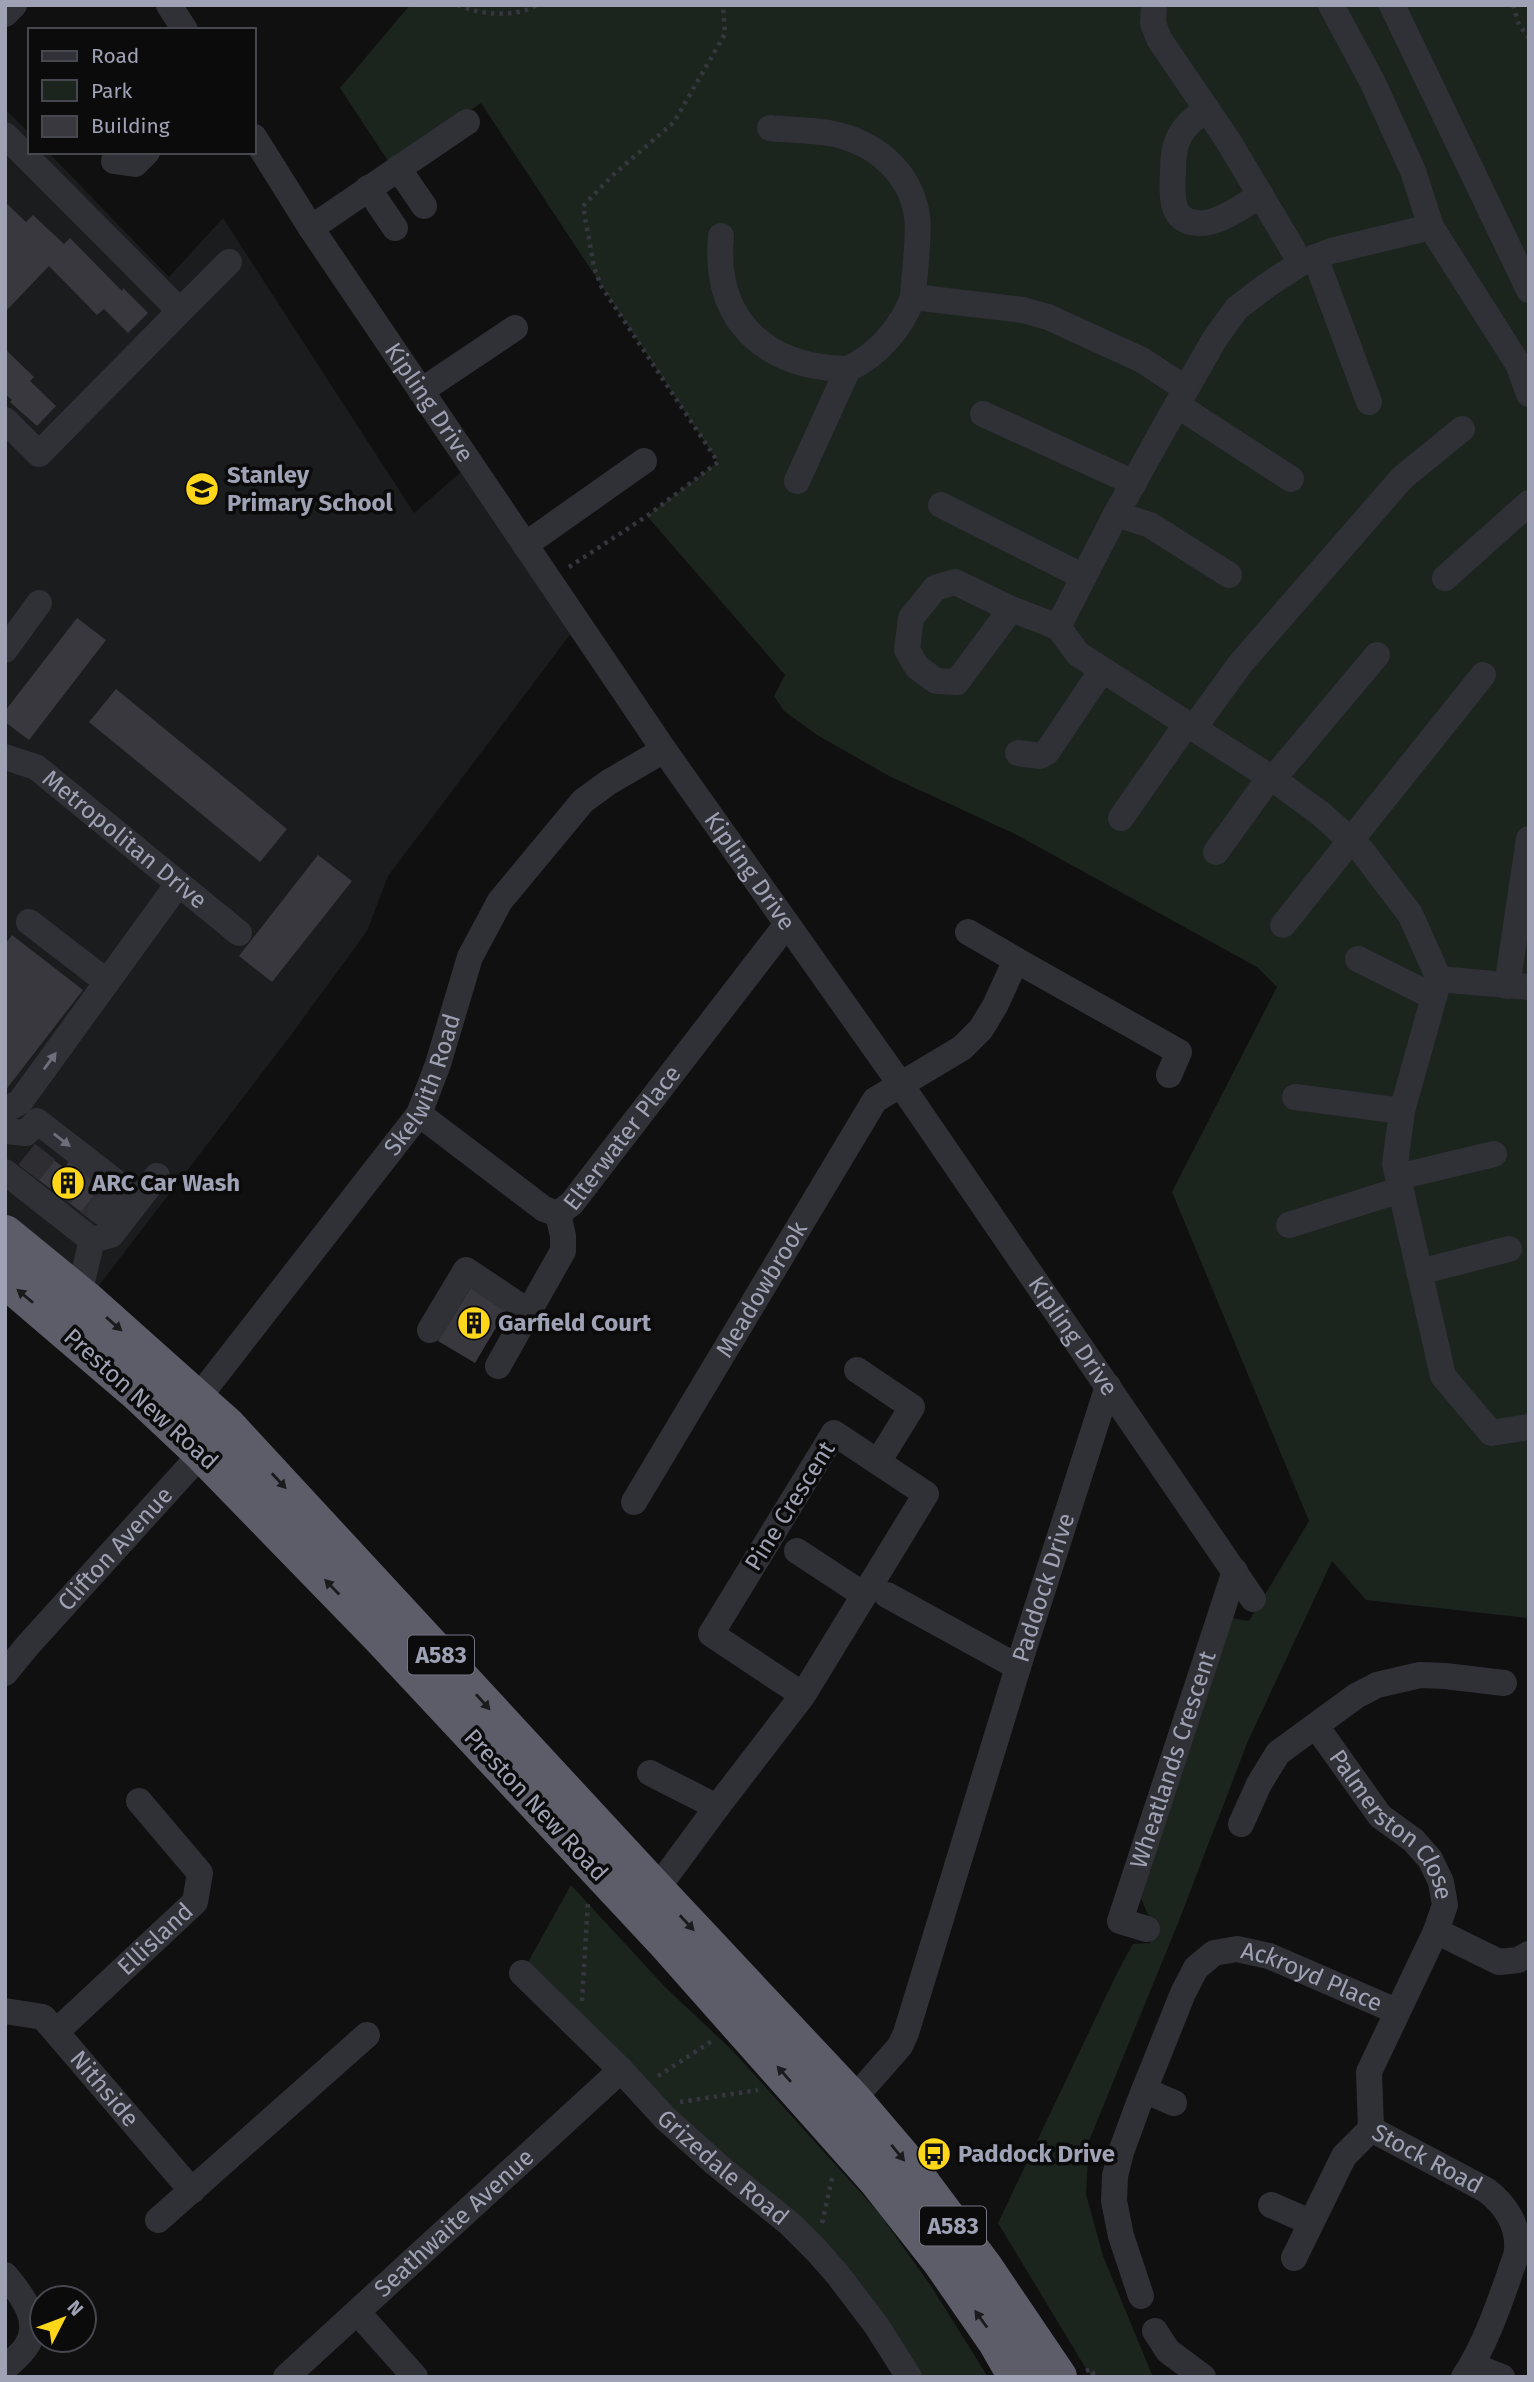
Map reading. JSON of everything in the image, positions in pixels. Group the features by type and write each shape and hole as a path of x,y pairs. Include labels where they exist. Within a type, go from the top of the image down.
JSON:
{"highway":[{"name":"Preston New Road","path":"5,1234 79,1294 187,1412 656,1891 841,2122 878,2181 941,2261 998,2342 1017,2377"},
{"name":"Preston New Road","path":"5,1279 187,1412"},
{"name":"Preston New Road","path":"214,1439 380,1636 793,2084 841,2122 901,2156 984,2266 1058,2377"}],"street":[{"path":"5,14 14,5"},
{"path":"169,5 184,28"},
{"path":"1154,5 1153,23 1159,39 1261,195 1308,260 1369,402"},
{"path":"1331,5 1373,81 1413,171 1431,227 1518,364 1529,394"},
{"path":"1392,5 1529,290"},
{"path":"1206,109 1190,121 1175,145 1172,194 1173,205 1178,214 1197,223 1208,222 1261,195"},
{"path":"311,228 467,122"},
{"path":"721,236 721,273 729,302 743,326 761,344 783,358 804,365 848,369 877,351 906,315 913,297 917,218 911,193 897,170 883,155 862,143 829,133 770,128"},
{"path":"5,135 180,311"},
{"name":"Kipling Drive","path":"256,140 311,228 664,751 901,1085 1253,1599"},
{"path":"398,168 424,206"},
{"path":"368,188 395,228"},
{"path":"1058,627 1133,483 1214,340 1237,309 1266,286 1308,260 1365,242 1431,227"},
{"path":"5,420 39,454 229,262"},
{"path":"913,297 1023,310 1048,317 1142,360 1182,397 1291,479"},
{"path":"421,391 516,328"},
{"path":"797,481 848,369"},
{"path":"983,414 1133,483"},
{"path":"1121,818 1241,663 1402,478 1461,429"},
{"path":"525,545 644,461"},
{"path":"1445,578 1529,503"},
{"path":"941,505 1084,576"},
{"path":"1116,514 1150,525 1228,575"},
{"path":"1012,609 957,682 936,681 917,667 907,650 911,618 935,588 955,582 1058,627 1078,654 1271,778 1320,813 1362,851 1410,914 1436,988 1402,1111 1395,1164 1443,1377 1491,1433 1529,1427"},
{"path":"5,650 39,603"},
{"path":"1216,852 1271,778 1377,655"},
{"path":"1018,753 1040,756 1047,752 1102,670"},
{"path":"1283,925 1483,675"},
{"name":"Skelwith Road","path":"187,1412 419,1114 438,1064 470,957 500,901 583,801 609,782 664,751"},
{"name":"Metropolitan Drive","path":"5,757 36,767 239,933"},
{"path":"1358,959 1436,988 1518,986 1529,839"},
{"path":"5,1110 20,1102 178,884"},
{"path":"29,922 107,982"},
{"name":"Elterwater Place","path":"498,1366 563,1251 558,1214 572,1203 787,924"},
{"path":"979,931 1016,960 1179,1052 1169,1075"},
{"name":"Meadowbrook","path":"634,1502 875,1100 962,1048 981,1029 1016,960"},
{"path":"1295,1097 1402,1111"},
{"path":"419,1114 544,1209 558,1214"},
{"path":"5,1131 26,1133 37,1121 122,1187 103,1213 100,1211"},
{"path":"1289,1225 1399,1183 1494,1154"},
{"path":"5,1172 92,1240"},
{"path":"92,1240 111,1235 157,1176"},
{"path":"79,1294 92,1240"},
{"path":"1419,1272 1509,1249"},
{"path":"430,1330 466,1270 529,1312"},
{"path":"857,1370 912,1407 878,1462"},
{"name":"Paddock Drive","path":"841,2122 900,2046 906,2033 1018,1667 1108,1386"},
{"name":"Pine Crescent","path":"716,1807 803,1695 876,1595 926,1494 834,1433 711,1634 803,1695"},
{"name":"Clifton Avenue","path":"5,1673 214,1439"},
{"path":"797,1551 876,1595 1018,1667"},
{"name":"Wheatlands Crescent","path":"1147,1929 1120,1921 1236,1571"},
{"name":"Palmerston Close","path":"1241,1824 1259,1784 1278,1753 1356,1696 1377,1685 1420,1675 1504,1683"},
{"name":"Palmerston Close","path":"1316,1726 1380,1816 1413,1840 1430,1859 1441,1882 1445,1905 1436,1931"},
{"path":"650,1773 716,1807 656,1891"},
{"name":"Ellisland","path":"56,2032 195,1902 200,1873 139,1801"},
{"path":"1436,1931 1499,1962 1525,1964"},
{"name":"Stock Road","path":"1436,1931 1369,2072 1371,2129 1486,2190 1501,2201 1510,2215 1516,2233 1517,2252 1502,2294 1468,2371"},
{"name":"Ackroyd Place","path":"1141,2296 1121,2236 1114,2201 1115,2176 1144,2090 1183,1993 1196,1968 1214,1953 1237,1949 1269,1956 1396,2011"},
{"name":"Grizedale Road","path":"522,1973 716,2164 790,2224 817,2251 876,2325 909,2377"},
{"name":"Nithside","path":"5,2011 43,2017 192,2190"},
{"path":"158,2220 368,2035"},
{"name":"Seathwaite Avenue","path":"286,2377 358,2313 638,2088"},
{"path":"1144,2090 1174,2103"},
{"path":"1294,2258 1344,2156 1371,2129"},
{"path":"1271,2205 1310,2222"},
{"path":"5,2275 24,2297 33,2326 26,2347 5,2368"},
{"path":"358,2313 415,2377"},
{"path":"1155,2331 1168,2351 1203,2377"},
{"path":"1468,2371 1502,2377"}],"path":[{"path":"458,5 472,12 525,13 537,5"},
{"path":"549,580 647,516 718,462 601,286 594,267 583,206 612,176 674,122 725,34 723,5"},
{"path":"1513,5 1519,25 1529,38"},
{"path":"580,2030 590,1864"},
{"path":"638,2088 739,2023"},
{"path":"638,2088 793,2084"},
{"path":"817,2251 841,2122"}],"shaded area":[{"path":"5,109 28,132 28,154 50,154 169,277 223,218 414,513 470,464 578,624 388,876 367,931 291,1035 87,1301 5,1234"}],"green space":[{"path":"410,5 1529,5 1529,1618 1366,1600 1332,1561 1248,1741 1178,1923 1089,2141 1086,2194 1103,2256 1153,2377 1091,2377 998,2223 1117,1973 1133,1944 1150,1943 1157,1922 1147,1913 1141,1898 1231,1618 1249,1621 1309,1521 1172,1192 1277,987 1257,967 1015,834 891,777 817,735 784,711 774,696 785,675 647,516 718,462 481,103 390,164 340,88"},
{"path":"571,1885 665,1987 733,2051 879,2213 931,2286 988,2377 909,2377 876,2325 522,1973"}],"building":[{"path":"5,202 26,222 33,215 64,244 70,238 122,291 123,288 148,313 128,333 104,309 97,315 49,266 5,312"},
{"path":"5,349 34,377 30,381 56,406 37,426 10,402 12,400 5,394"},
{"path":"77,618 106,640 29,740 5,722 5,711"},
{"path":"116,689 287,829 260,862 89,722"},
{"path":"318,855 352,881 272,982 239,956"},
{"path":"12,935 83,990 5,1091 5,944"},
{"name":"ARC Car Wash","path":"35,1145 64,1168 71,1159 96,1178 88,1188 106,1202 93,1221 19,1165"},
{"name":"Garfield Court","path":"473,1284 509,1306 475,1363 438,1341"}],"tunnel":[{"path":"27,1154 100,1211"}],"place":[{"name":"Stanley Primary School","path":"202,489"},
{"name":"ARC Car Wash","path":"68,1183"},
{"name":"Garfield Court","path":"474,1323"},
{"name":"Paddock Drive","path":"934,2154"}]}
